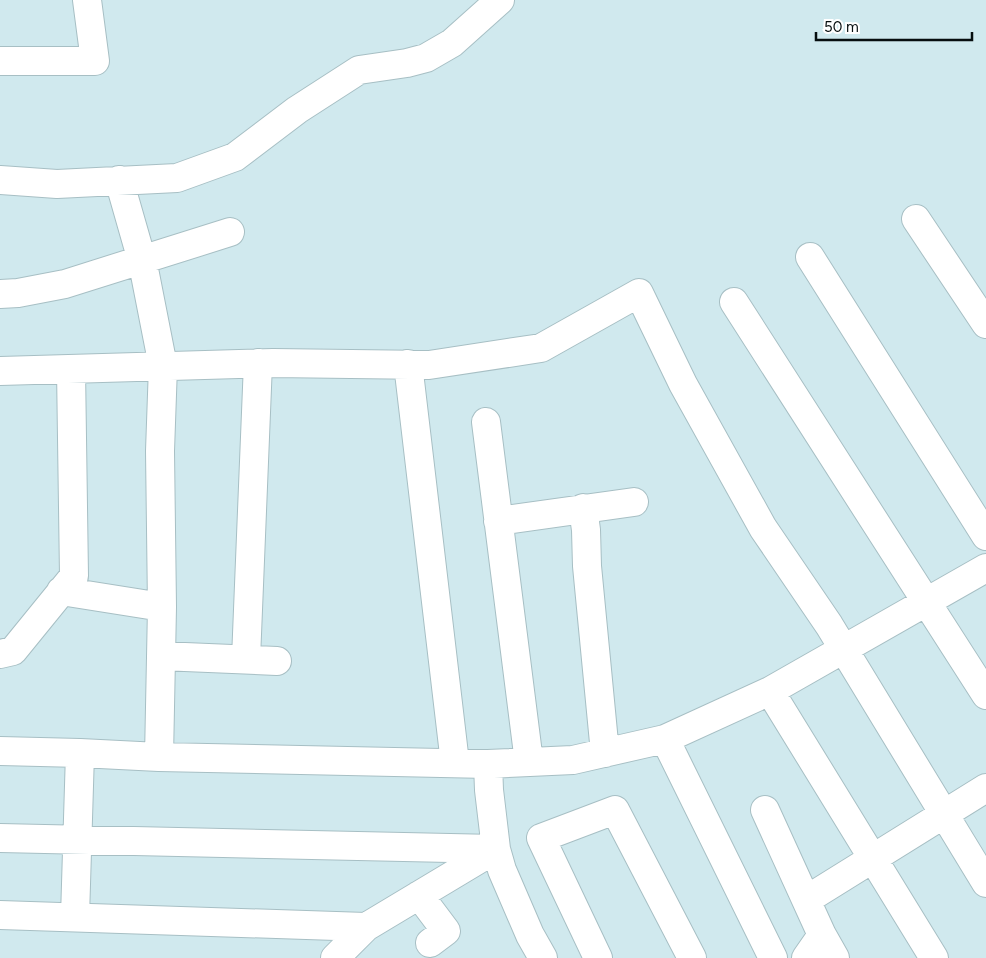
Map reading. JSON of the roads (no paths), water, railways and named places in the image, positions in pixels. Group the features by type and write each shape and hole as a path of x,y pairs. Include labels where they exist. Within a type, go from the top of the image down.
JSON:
{"street":[{"path":"0,62 95,61 87,0"},
{"path":"0,180 57,184 177,178 235,157 297,110 359,70 408,63 426,58 452,43 500,0"},
{"path":"119,180 142,261 163,366 160,451 162,607 159,757"},
{"path":"916,219 986,324"},
{"path":"0,294 18,293 65,284 230,232"},
{"path":"810,258 986,536"},
{"path":"0,371 258,363 429,365 541,348 639,293 683,384 763,528 844,650 986,883"},
{"path":"734,302 986,696"},
{"path":"246,659 258,363"},
{"path":"408,364 455,763"},
{"path":"0,654 13,651 74,576 71,369"},
{"path":"486,422 529,762"},
{"path":"498,521 634,502"},
{"path":"583,508 586,530 586,566 604,753"},
{"path":"0,751 159,757 488,764 573,760 665,739 770,690 844,650 926,600 986,568"},
{"path":"61,592 162,607"},
{"path":"161,656 277,661"},
{"path":"770,690 934,958"},
{"path":"665,739 773,958"},
{"path":"75,917 80,753"},
{"path":"488,764 488,790 496,849 502,870 530,935 543,958"},
{"path":"806,900 986,788"},
{"path":"598,958 541,838 615,810 692,958"},
{"path":"765,810 829,947 806,958"},
{"path":"0,838 496,849"},
{"path":"335,958 366,927 496,849"},
{"path":"419,895 446,931 430,942"},
{"path":"0,915 366,927"}]}
